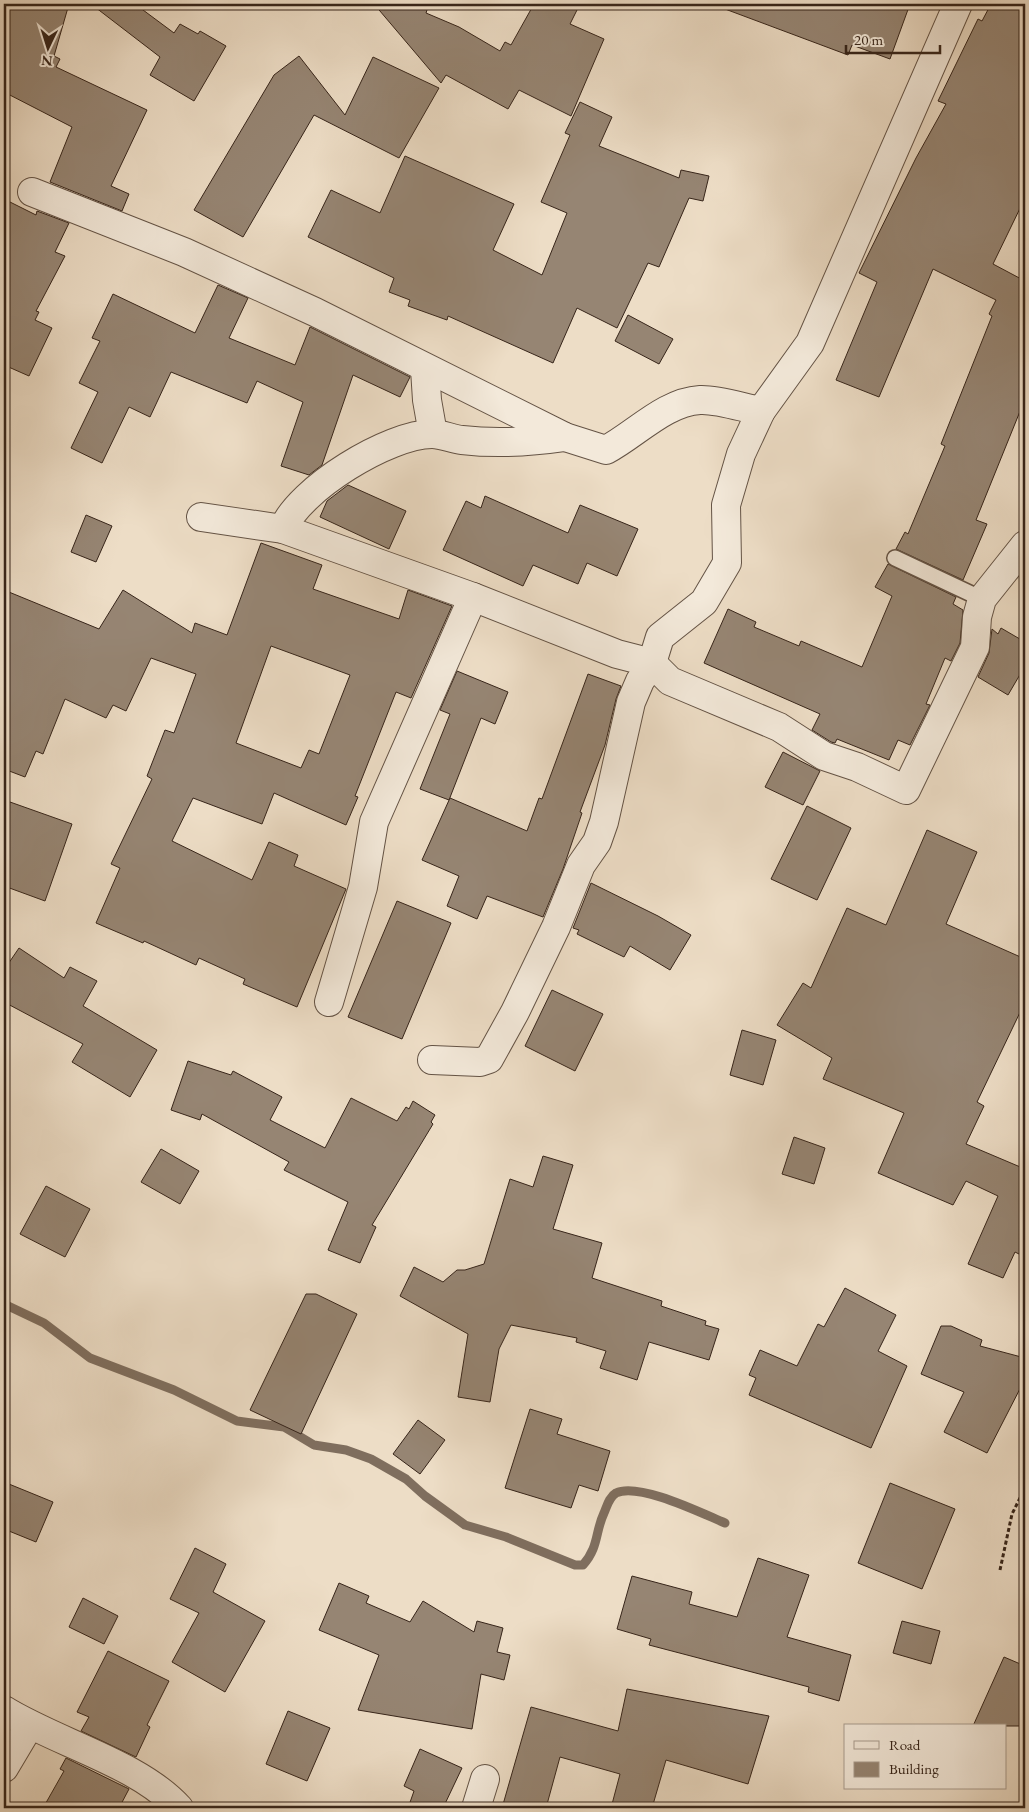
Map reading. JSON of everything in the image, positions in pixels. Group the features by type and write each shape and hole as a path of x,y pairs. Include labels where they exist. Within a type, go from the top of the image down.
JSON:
{"street":[{"path":"432,1060 480,1062 488,1059 515,1012 556,928 581,865 597,842 604,822 631,702 640,681 652,662 660,637 704,602 727,563 726,504 741,454 761,412 810,343 958,4"},
{"path":"32,192 184,252 316,312 425,369 565,438 606,450 624,440 673,406 701,400 761,412"},
{"path":"425,369 432,434"},
{"path":"283,529 288,517 329,477 396,441 432,434 460,440 493,442 565,438"},
{"path":"201,517 283,529 473,597 617,654 652,662 670,681 779,727 824,756 857,767 906,790 975,647 977,617 982,599 1025,545"},
{"path":"329,1002 363,887 374,822 473,597"},
{"path":"4,1710 29,1726 97,1755 156,1787 164,1792 179,1808"},
{"path":"4,1768 29,1726"},
{"path":"476,1808 485,1779"}],"lane":[{"path":"895,558 982,599"}],"path":[{"path":"1000,1570 1012,1514 1025,1488"}],"building":[{"path":"4,4 69,4 54,56 60,59 56,67 147,110 111,186 129,194 122,211 50,182 72,127 4,92"},
{"path":"91,4 135,4 174,33 180,24 198,34 200,31 226,46 194,101 150,75 160,57"},
{"path":"374,4 429,4 426,13 459,27 500,51 505,42 511,45 534,4 580,4 570,24 604,39 571,116 519,90 508,109 446,75 441,83"},
{"path":"717,4 910,4 890,59 852,45 848,55 717,6"},
{"path":"991,4 1012,4 1025,10 1025,198 993,264 1025,281 1025,399 976,520 987,524 963,580 896,549 905,532 908,534 945,446 941,444 992,316 989,314 996,300 933,269 879,397 836,380 877,282 859,273 916,158 946,104 938,101 978,19 982,21"},
{"path":"299,56 345,115 373,57 439,88 399,158 314,115 243,237 194,210 274,75"},
{"path":"580,102 612,117 599,146 679,178 681,170 709,176 703,201 689,198 659,267 648,263 617,328 577,308 553,363 448,316 447,320 408,306 410,300 389,292 394,278 308,237 331,190 380,213 405,156 514,204 493,250 542,275 567,213 541,202 570,135 565,133"},
{"path":"4,199 36,215 37,211 69,223 55,252 65,256 36,311 39,312 35,320 52,328 29,376 4,365"},
{"path":"218,285 248,298 229,338 295,365 310,327 410,377 400,397 353,375 322,465 309,475 281,466 303,402 257,381 247,403 171,372 150,417 129,407 102,463 71,448 98,392 79,383 100,341 92,338 113,294 195,333"},
{"path":"628,315 673,339 659,364 615,341"},
{"path":"348,485 406,511 389,549 320,517 327,501"},
{"path":"485,496 568,533 580,505 638,529 617,576 587,563 578,584 533,565 523,586 443,550 466,501 481,508"},
{"path":"86,515 112,526 96,562 71,552"},
{"path":"261,543 322,565 313,589 399,619 408,590 452,606 411,698 396,692 355,796 358,797 346,825 274,793 262,824 193,798 172,841 252,880 269,842 298,855 294,866 346,889 297,1007 243,984 245,979 199,958 196,965 144,941 143,943 96,923 120,868 111,864 152,779 147,776 165,730 174,733 196,674 151,658 126,711 113,705 106,718 65,699 43,754 36,751 25,777 4,769 4,590 99,629 123,590 192,633 195,623 227,635","holes":["271,646 350,675 319,754 309,750 301,768 236,743"]},
{"path":"888,564 956,597 953,604 963,610 960,643 951,661 945,658 926,704 930,705 910,745 898,740 889,760 837,739 835,743 831,742 812,730 820,714 704,663 728,609 756,622 754,627 799,646 801,641 862,667 892,596 875,587"},
{"path":"1001,628 1025,642 1025,666 1008,695 978,677 989,653 992,629 998,634"},
{"path":"457,671 508,692 495,724 481,718 449,800 420,789 450,714 440,710"},
{"path":"588,674 621,686 605,745 580,812 582,813 563,869 543,917 487,896 477,919 447,906 459,876 422,860 450,798 527,831 539,798 542,799"},
{"path":"783,752 820,771 803,805 765,787"},
{"path":"10,802 72,824 45,901 4,886 4,820"},
{"path":"807,806 851,828 817,900 771,879"},
{"path":"927,830 977,852 946,924 1025,959 1025,1002 977,1102 984,1106 966,1144 1025,1169 1025,1238 1019,1254 1015,1252 1003,1278 968,1264 998,1196 966,1181 953,1205 878,1173 904,1113 823,1079 832,1058 777,1025 803,983 811,988 847,908 886,925"},
{"path":"591,883 658,916 691,935 670,970 630,946 624,957 577,934 579,930 573,928"},
{"path":"397,901 451,923 402,1039 348,1017"},
{"path":"19,948 64,978 70,967 97,981 83,1006 157,1050 130,1097 72,1062 83,1044 4,1002 4,970"},
{"path":"552,990 603,1014 575,1071 525,1046"},
{"path":"742,1030 776,1040 763,1085 730,1075"},
{"path":"188,1061 231,1075 233,1071 282,1097 270,1120 325,1148 351,1098 397,1121 406,1107 409,1109 413,1101 435,1115 431,1122 433,1124 372,1225 376,1227 360,1263 328,1250 348,1202 284,1170 289,1162 202,1114 200,1120 171,1110"},
{"path":"794,1137 825,1148 814,1184 782,1174"},
{"path":"161,1149 199,1171 180,1204 141,1182"},
{"path":"543,1156 573,1165 553,1229 602,1243 592,1278 662,1301 661,1306 706,1321 705,1325 719,1329 709,1360 649,1342 637,1380 600,1368 606,1351 576,1342 577,1338 511,1325 499,1349 490,1402 458,1397 468,1334 400,1296 414,1267 443,1282 457,1270 465,1270 484,1264 510,1179 533,1187"},
{"path":"46,1186 90,1209 65,1257 20,1234"},
{"path":"845,1288 896,1315 878,1351 907,1366 871,1448 749,1395 756,1378 749,1375 760,1350 797,1366 818,1324 824,1327"},
{"path":"306,1294 316,1294 357,1314 301,1434 250,1410"},
{"path":"941,1326 951,1326 982,1340 980,1346 1025,1358 1025,1379 987,1453 944,1432 964,1392 921,1374"},
{"path":"530,1409 562,1419 557,1434 610,1451 598,1491 579,1485 571,1508 505,1488"},
{"path":"418,1420 445,1440 420,1474 393,1454"},
{"path":"4,1482 53,1502 36,1542 4,1529"},
{"path":"890,1483 955,1509 922,1589 858,1563"},
{"path":"195,1548 226,1564 213,1592 265,1621 225,1692 172,1662 199,1613 170,1599"},
{"path":"758,1558 809,1575 787,1637 851,1655 839,1701 808,1692 809,1687 649,1645 651,1639 617,1629 632,1576 692,1592 689,1604 737,1617"},
{"path":"339,1583 369,1596 366,1603 410,1622 423,1601 474,1632 477,1621 503,1628 497,1652 510,1655 504,1680 481,1674 472,1729 358,1710 379,1655 319,1630"},
{"path":"83,1598 118,1616 104,1644 69,1627"},
{"path":"902,1621 940,1631 931,1664 893,1653"},
{"path":"108,1651 169,1681 147,1725 150,1727 136,1757 81,1731 89,1717 77,1712"},
{"path":"1004,1657 1025,1666 1025,1726 974,1724"},
{"path":"627,1689 769,1716 748,1784 666,1760 652,1808 611,1808 620,1774 560,1757 546,1808 502,1808 531,1707 618,1731"},
{"path":"288,1711 330,1728 307,1781 266,1764"},
{"path":"420,1749 462,1768 443,1808 408,1808 414,1791 404,1786"},
{"path":"66,1758 129,1789 119,1808 43,1808 64,1771 60,1769"}],"waterway":[{"path":"4,1304 44,1323 90,1358 174,1390 237,1421 284,1427 314,1445 346,1450 371,1459 406,1479 425,1496 465,1525 506,1537 575,1565 583,1565 592,1552 607,1505 616,1493 626,1491 655,1495 725,1523"}]}
